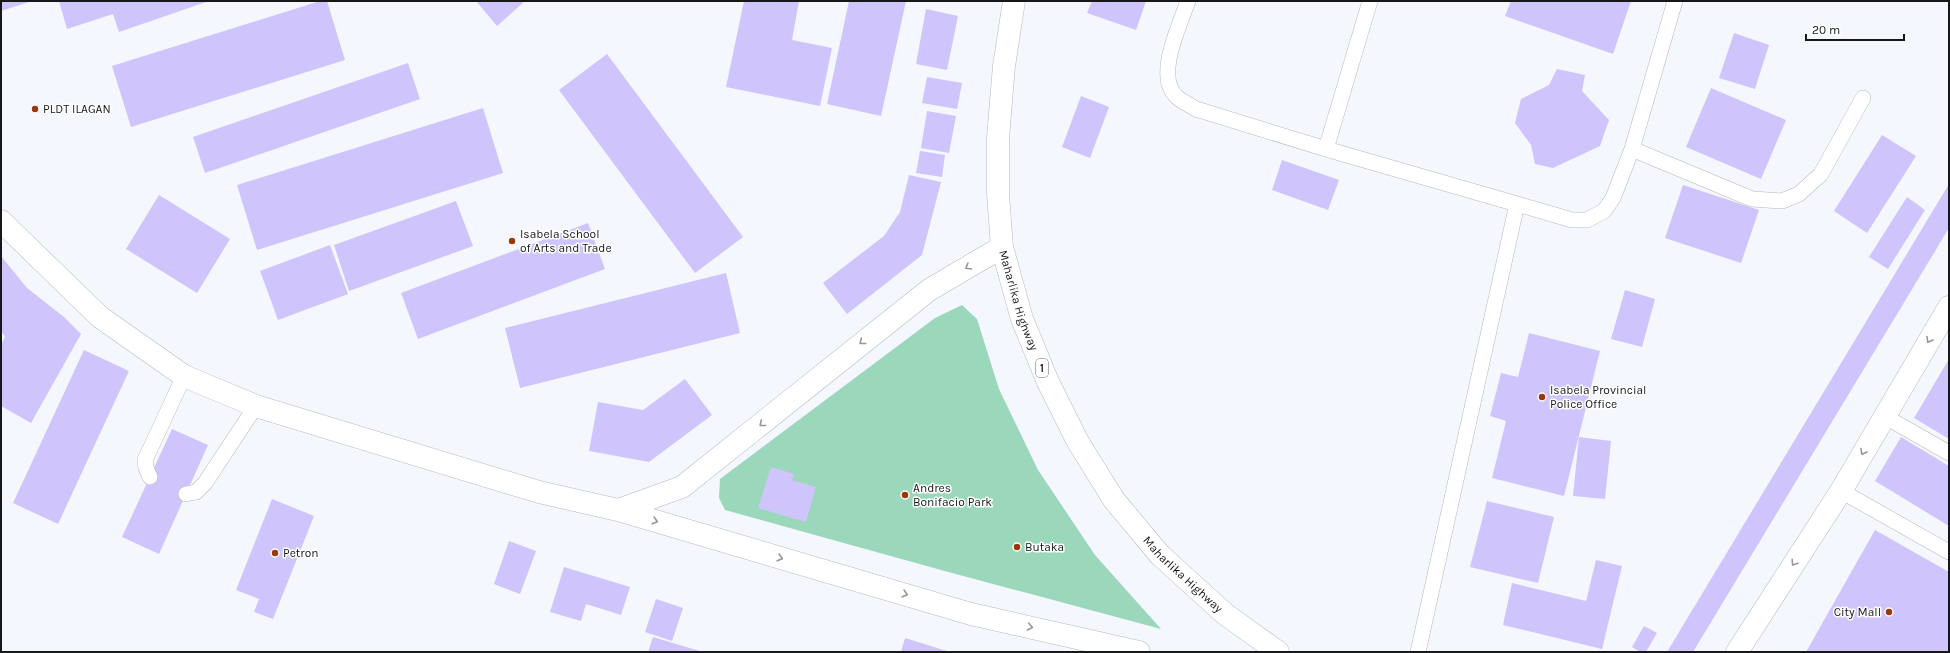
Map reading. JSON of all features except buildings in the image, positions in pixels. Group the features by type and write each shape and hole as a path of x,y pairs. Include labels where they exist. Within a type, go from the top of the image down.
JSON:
{"main road":[{"name":"Maharlika Highway","path":"1014,1 1004,66 998,138 998,194 1002,247 1022,319 1048,382 1078,442 1114,500 1160,555 1226,614 1278,652"},
{"path":"1,221 100,317 184,376 256,406 539,492 618,510 971,614 1138,652"},
{"path":"618,510 682,487 929,290 1002,247"},
{"path":"1737,652 1841,491 1949,307"}],"lane":[{"path":"1188,1 1168,60 1167,81 1176,97 1196,108 1326,149 1572,220 1588,220 1604,211 1613,198 1632,149 1675,1"},
{"path":"1326,149 1370,1"},
{"path":"1632,149 1752,199 1782,201 1799,194 1821,174 1862,98"},
{"path":"1418,652 1517,204"},
{"path":"150,477 146,468 145,460 184,376"},
{"path":"186,494 196,492 204,484 256,406"},
{"path":"1884,416 1949,453"},
{"path":"1841,491 1949,552"}],"green space":[{"path":"962,305 977,319 999,389 1038,470 1095,555 1161,629 725,510 719,498 720,479 935,318"}],"place":[{"name":"PLDT ILAGAN","path":"35,109"},
{"name":"Isabela School of Arts and Trade","path":"512,241"},
{"name":"Isabela Provincial Police Office","path":"1542,397"},
{"name":"Andres Bonifacio Park","path":"905,495"},
{"name":"Butaka","path":"1017,547"},
{"name":"Petron","path":"275,553"},
{"name":"City Mall","path":"1889,612"}]}
